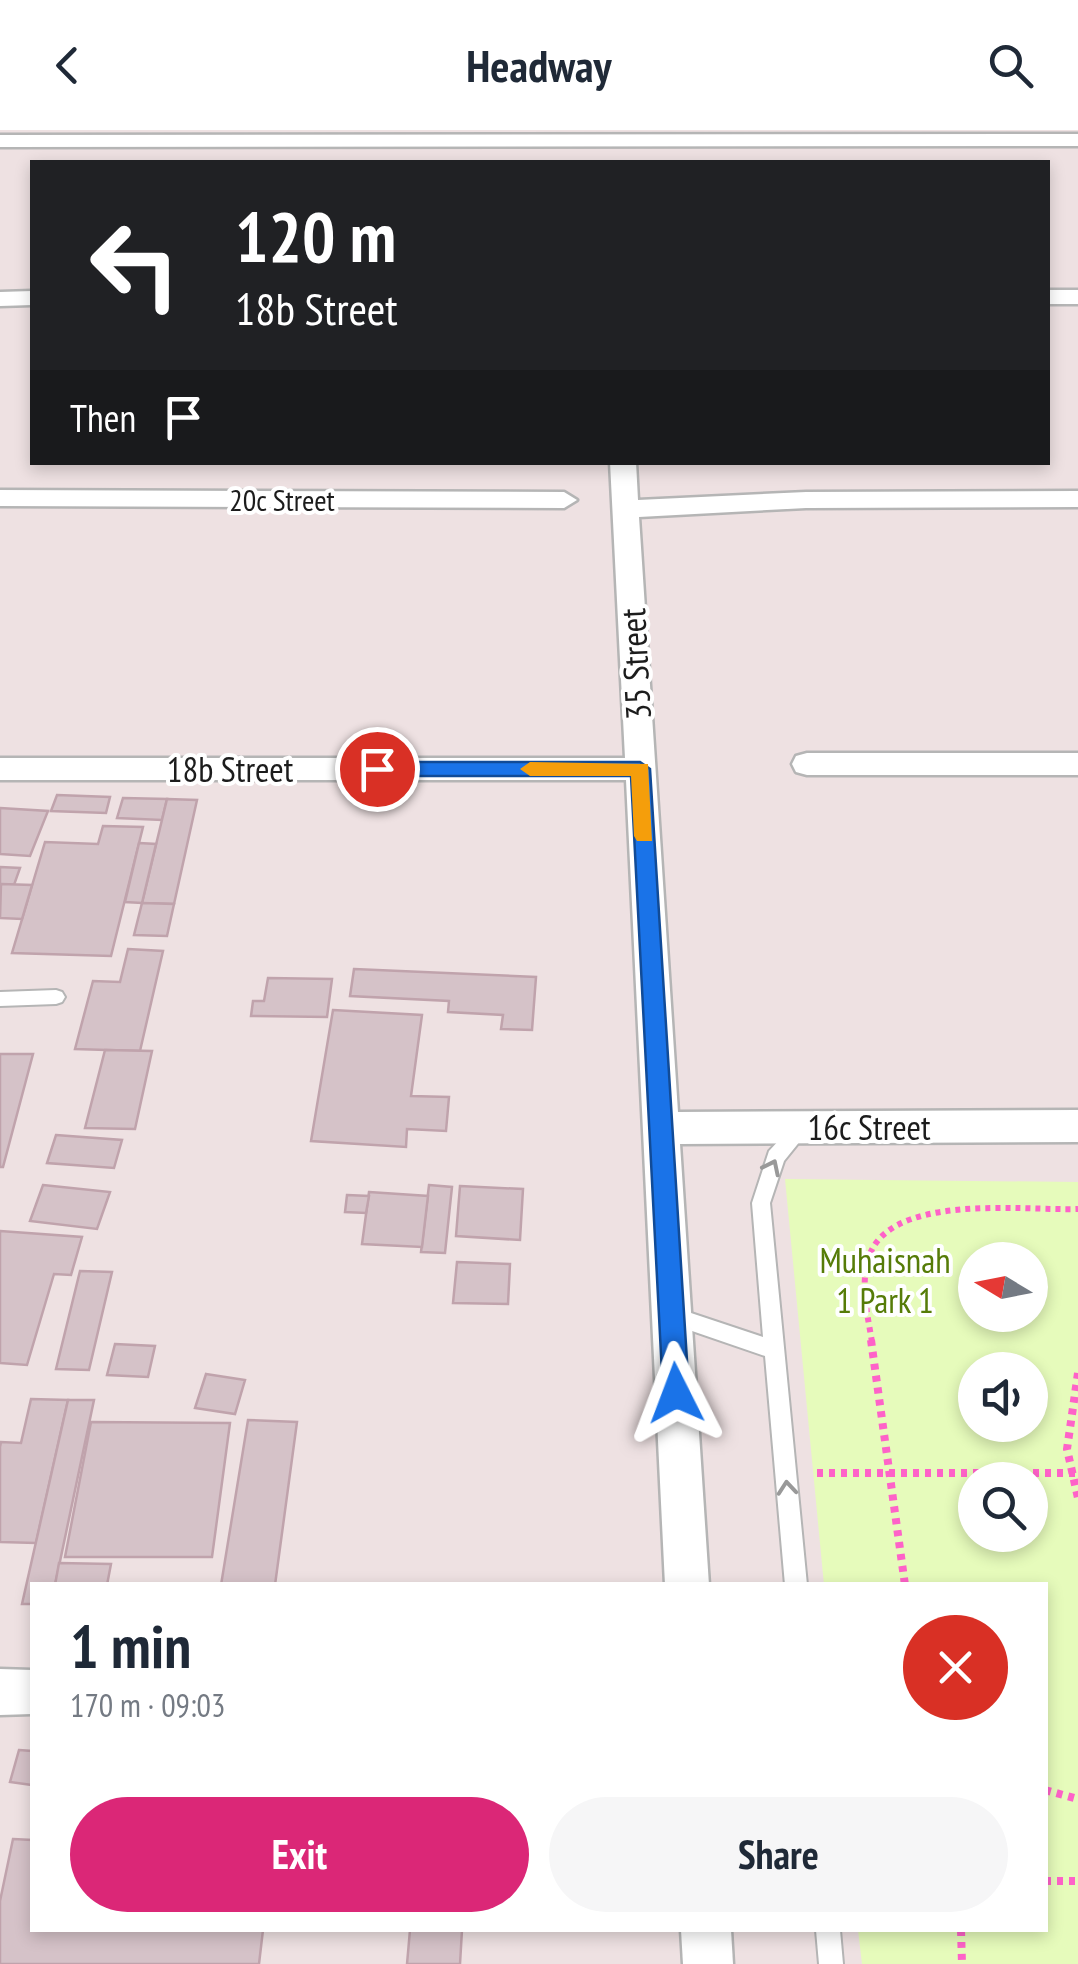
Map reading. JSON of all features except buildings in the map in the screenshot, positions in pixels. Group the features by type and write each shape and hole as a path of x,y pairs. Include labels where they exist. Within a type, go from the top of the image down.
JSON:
{"street":[{"path":"4,130 0,140 349,152 605,144 1078,140"},
{"path":"1050,297 1078,297"},
{"path":"0,298 30,298"},
{"path":"625,488 806,500 1078,499"},
{"name":"35 Street","path":"625,488 687,1582"},
{"name":"20c Street","path":"0,498 564,500"},
{"path":"806,764 1078,764"},
{"name":"18b Street","path":"0,769 640,769"},
{"name":"16c Street","path":"660,1128 1078,1126"},
{"path":"0,1692 30,1692"},
{"path":"706,1932 708,1964"}],"lane":[{"path":"0,998 56,997"},
{"path":"796,1582 761,1203 776,1157 803,1128"},
{"path":"672,1316 772,1349"},
{"path":"828,1932 831,1964"}],"path":[{"path":"905,1582 864,1286 871,1246 883,1231 919,1213 1078,1209"},
{"path":"1078,1372 1068,1425 1078,1498"},
{"path":"786,1473 1074,1473"},
{"path":"1048,1791 1078,1800"},
{"path":"1048,1881 1078,1881"},
{"path":"961,1932 962,1964"}],"green space":[{"name":"Muhaisnah 1 Park 1","path":"785,1179 1078,1182 1078,1964 862,1964 858,1932 1048,1932 1048,1582 824,1582"}],"slow traffic":[{"path":"530,769 640,769 644,836"}],"route":[{"path":"377,769 640,769 676,1393"}]}
